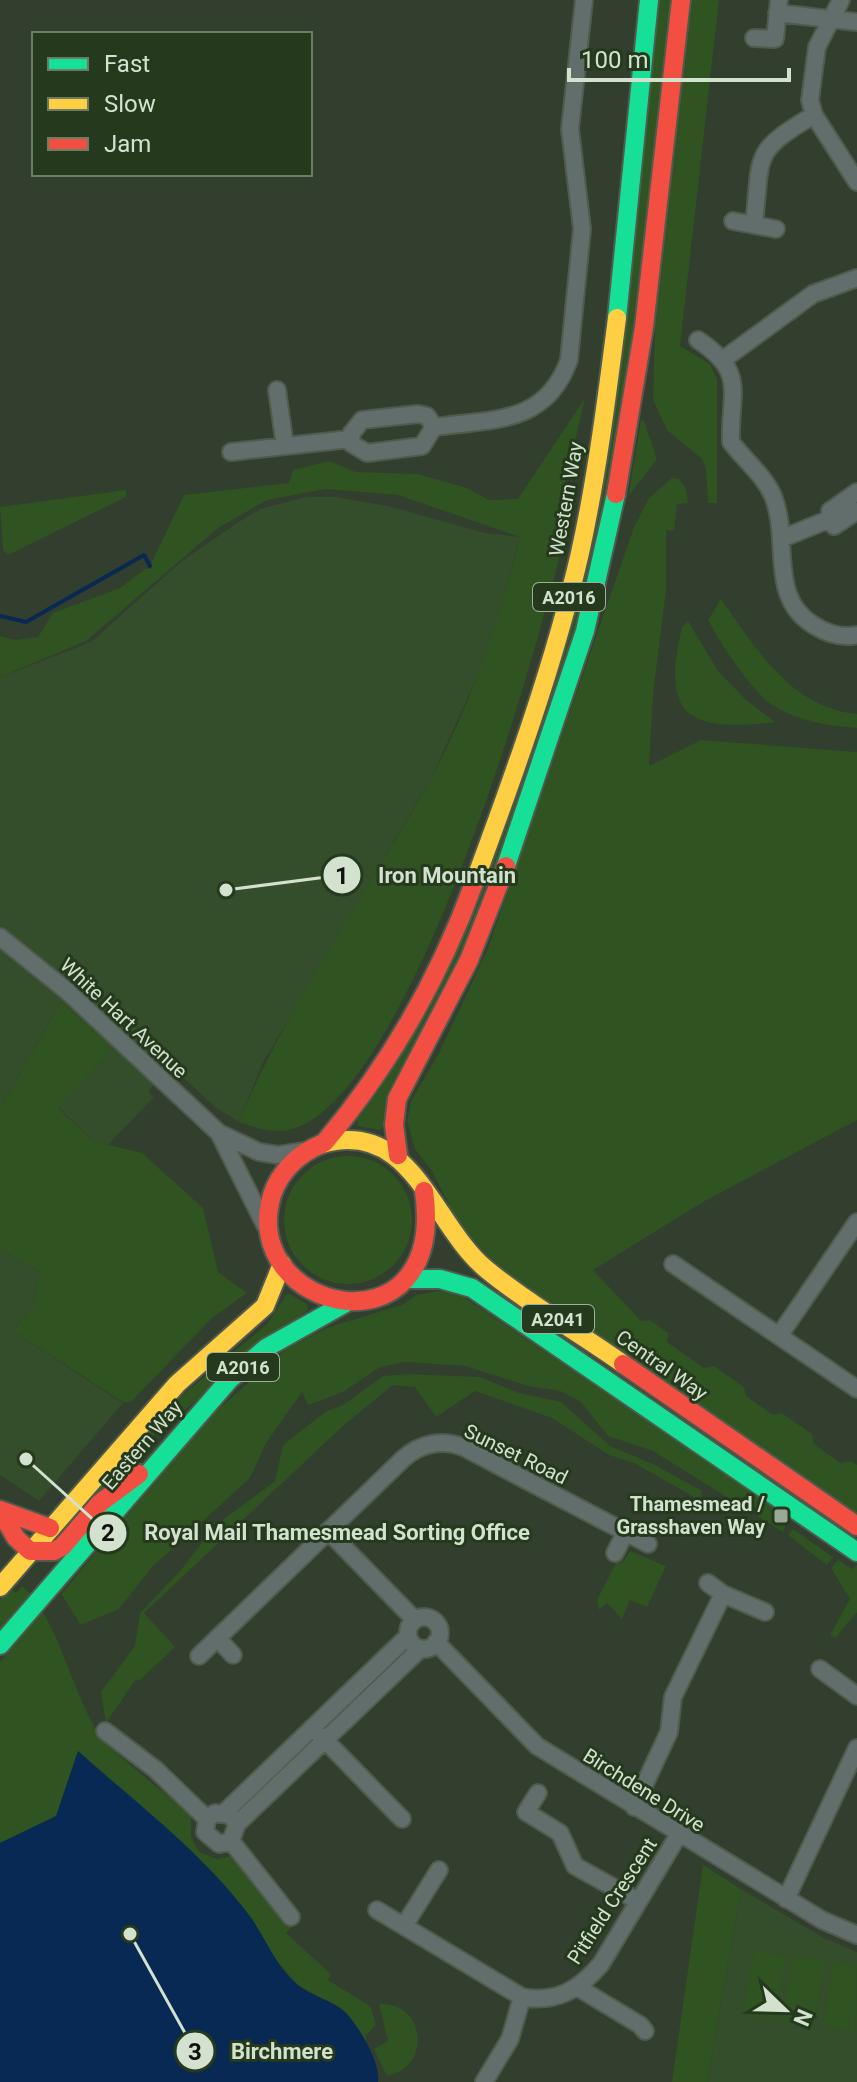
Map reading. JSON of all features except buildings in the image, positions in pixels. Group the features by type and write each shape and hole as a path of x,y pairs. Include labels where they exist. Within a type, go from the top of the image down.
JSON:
{"main road":[{"name":"Western Way","path":"316,1146 369,1090 435,979 482,866 559,636 588,512 612,355 649,0"},
{"name":"A2016","path":"398,1155 394,1125 397,1099 469,960 511,853 585,631 622,469 644,327 681,0"},
{"path":"364,1140 398,1155 424,1191 430,1221 426,1248 406,1279 384,1295 344,1304 306,1289 282,1264 266,1227 268,1202 280,1176 316,1146 364,1140"},
{"name":"Central Way","path":"424,1191 454,1235 485,1268 857,1526"},
{"name":"Eastern Way","path":"0,1587 177,1384 265,1306 282,1264"},
{"name":"A2041","path":"406,1279 440,1279 472,1288 857,1552"},
{"name":"Eastern Way","path":"0,1645 163,1455 247,1364 289,1334 344,1304"},
{"path":"0,1511 16,1538 30,1551 54,1551 62,1547 100,1503 163,1455"},
{"path":"0,1511 50,1528"}],"street":[{"path":"434,427 504,418 540,405 562,378 569,360 582,229 570,129 584,0"},
{"path":"841,0 817,47 810,100 814,115 857,182"},
{"path":"754,38 775,39 778,6 857,22"},
{"path":"754,223 762,154 773,139 814,115"},
{"path":"733,221 776,229"},
{"path":"724,359 813,294 857,278"},
{"path":"698,340 724,359 731,377 734,402 731,442 765,479 773,496 783,538 783,578 795,611 828,634 857,635"},
{"path":"277,390 285,446"},
{"path":"350,439 355,425 362,420 418,414 427,416 434,427"},
{"path":"350,439 358,450 367,453 422,446 434,427"},
{"path":"231,452 350,439"},
{"path":"857,492 830,511 830,519 834,526 857,511"},
{"path":"783,538 830,519"},
{"name":"White Hart Avenue","path":"0,937 67,991 219,1133 259,1152 278,1155 316,1146"},
{"name":"White Hart Avenue","path":"219,1133 266,1227"},
{"path":"779,1336 857,1223"},
{"path":"673,1264 857,1389"},
{"name":"Sunset Road","path":"199,1656 410,1453 423,1445 447,1443 473,1451 648,1544"},
{"name":"Birchdene Drive","path":"328,1531 414,1619 425,1616 434,1620 440,1632 436,1642 537,1746 786,1899 822,1920 857,1935"},
{"path":"615,1553 625,1533"},
{"path":"708,1583 723,1594 765,1612"},
{"path":"634,1807 669,1732 673,1697 723,1594"},
{"path":"414,1619 414,1642"},
{"path":"217,1638 233,1655"},
{"path":"291,1917 231,1841 231,1818 414,1642 436,1642"},
{"path":"820,1669 857,1696"},
{"path":"105,1731 155,1769 207,1819"},
{"path":"319,1734 402,1819"},
{"path":"786,1899 857,1748"},
{"path":"538,1793 526,1812 560,1833 575,1866 638,1901"},
{"path":"231,1818 215,1813 207,1819 205,1832 212,1842 231,1841"},
{"name":"Pitfield Crescent","path":"522,1997 541,2001 577,1987 601,1964 679,1834"},
{"path":"404,1926 439,1870"},
{"path":"377,1910 522,1997 510,2039 490,2080"},
{"name":"Pitfield Crescent","path":"577,1987 645,2031"}],"shaded area":[{"path":"657,0 672,0 628,368 595,556 561,679 480,913 452,975 390,1088 384,1126 380,1130 358,1126 357,1120 383,1084 428,1008 466,927 552,685 586,567 603,487 622,366"},
{"path":"692,0 719,0 680,346 710,364 717,379 717,503 708,503 706,469 702,459 667,430 653,400 656,288"},
{"path":"585,398 564,489 575,489 538,636 474,835 435,933 392,1020 348,1086 303,1125 295,1128 271,1131 239,1122 280,1034 444,753 482,662 520,537 398,495 325,489 267,500 218,528 86,641 0,677 0,636 15,640 38,637 53,613 120,588 145,569 151,569 184,495 289,483 293,470 329,461 356,472 418,474 467,488 489,500 518,499"},
{"path":"641,420 657,459 628,497"},
{"path":"672,478 679,479 686,489 688,503 677,504 674,531 666,530 666,590 653,695 649,766 701,740 857,752 857,1120 703,1202 593,1270 641,1321 650,1320 668,1333 667,1342 704,1368 714,1366 744,1387 746,1396 773,1415 782,1413 812,1434 814,1444 840,1463 851,1461 857,1465 857,1514 500,1268 460,1226 432,1171 415,1149 407,1121 411,1101 439,1053 488,948 634,527 649,498"},
{"path":"126,490 126,497 8,555 3,550 0,507"},
{"path":"306,497 337,497 388,506 485,533 520,537 489,651 431,779 262,1064 239,1122 216,1108 171,1067 148,1091 154,1097 108,1145 93,1141 58,1107 106,1056 61,1002 0,1108 0,677 91,642 182,561 237,523 260,509"},
{"path":"721,599 777,672 812,700 857,714 857,728 802,719 764,698 737,666 708,620"},
{"path":"688,621 718,671 745,699 775,722 722,724 702,721 688,713 679,700 675,682 682,627"},
{"path":"61,1002 105,1041 106,1056 58,1108 93,1141 142,1153 203,1208 218,1272 247,1293 212,1318 131,1402 123,1402 13,1331 33,1307 40,1272 0,1249 0,1108"},
{"path":"348,1156 373,1161 393,1175 407,1195 412,1220 407,1245 393,1265 373,1279 348,1284 323,1279 303,1265 289,1245 284,1220 289,1195 303,1175 323,1161"},
{"path":"0,1249 40,1272 33,1307 13,1331 123,1403 39,1501 0,1475"},
{"path":"445,1290 464,1297 777,1509 774,1516 786,1525 783,1532 653,1451 608,1436 580,1401 560,1391 528,1386 465,1366 405,1362 380,1367 343,1392 308,1405 302,1392 266,1443 250,1478 151,1568 119,1609 81,1625 61,1594 211,1416 286,1349 326,1328 402,1305 416,1295"},
{"path":"290,1294 307,1304 308,1310 148,1440 65,1536 152,1421 267,1324 286,1295"},
{"path":"383,1376 480,1377 519,1393 561,1402 610,1446 655,1465 702,1491 701,1501 634,1463 609,1455 552,1418 475,1391 436,1417 415,1387 393,1385 344,1425 144,1613 175,1647 139,1681 136,1679 106,1723 101,1692 135,1646 140,1613 180,1571 216,1525 275,1481 283,1445 325,1412 343,1405"},
{"path":"793,1529 833,1557 827,1565 788,1535"},
{"path":"630,1551 666,1566 647,1607 630,1600 622,1619 607,1603 599,1610 597,1600 617,1561 622,1563"},
{"path":"838,1560 852,1569 857,1565 857,1612 835,1638 830,1635 850,1599 831,1568"},
{"path":"22,1586 32,1595 0,1632 0,1600 10,1588 16,1593"},
{"path":"43,1612 97,1732 127,1762 191,1815 191,1837 199,1852 217,1859 231,1856 294,1924 286,1933 331,1974 328,1980 370,2006 376,2024 366,2036 366,2045 345,2012 298,1985 270,1953 249,1916 78,1752 57,1816 0,1843 0,1662"},
{"path":"703,1865 741,1889 707,2082 672,2082"},
{"path":"741,1889 824,1938 857,1952 857,2082 707,2082"},
{"path":"754,1950 786,1956 775,2020 743,2014"},
{"path":"793,1956 825,1961 814,2026 782,2020"},
{"path":"834,1962 857,1966 855,2032 823,2026"},
{"path":"379,2004 395,2006 406,2013 414,2023 418,2036 417,2049 411,2061 402,2070 387,2076 374,2049 388,2041"}],"water":[{"path":"78,1751 168,1829 231,1892 290,1977 303,1989 345,2012 368,2045 376,2065 378,2082 0,2082 0,1843 56,1816"}],"waterway":[{"path":"0,616 26,622 144,555 150,566"}],"traffic: fast":[{"path":"617,318 649,0"},
{"path":"506,866 585,631 616,494"},
{"path":"406,1279 440,1279 472,1288 857,1552"},
{"path":"0,1645 229,1380 266,1348 344,1304"}],"traffic: slow":[{"path":"474,883 532,720 570,595 592,495 617,318"},
{"path":"322,1144 353,1140 378,1146 399,1160 418,1180 467,1250 486,1269 623,1364"},
{"path":"0,1587 177,1384 265,1306 282,1264"}],"traffic: jam":[{"path":"616,494 644,327 681,0"},
{"path":"398,1155 394,1125 397,1099 469,960 506,866"},
{"path":"324,1143 370,1083 411,1020 445,953 474,883"},
{"path":"322,1144 291,1164 272,1195 269,1236 284,1268 311,1290 344,1301 377,1298 405,1280 423,1245 424,1191"},
{"path":"623,1364 857,1526"},
{"path":"0,1511 16,1538 30,1551 54,1551 62,1547 100,1503 139,1474"},
{"path":"0,1510 50,1528"}],"place":[{"name":"Iron Mountain","path":"226,890"},
{"name":"Royal Mail Thamesmead Sorting Office","path":"26,1459"},
{"name":"Thamesmead / Grasshaven Way","path":"781,1516"},
{"name":"Birchmere","path":"130,1934"}]}
